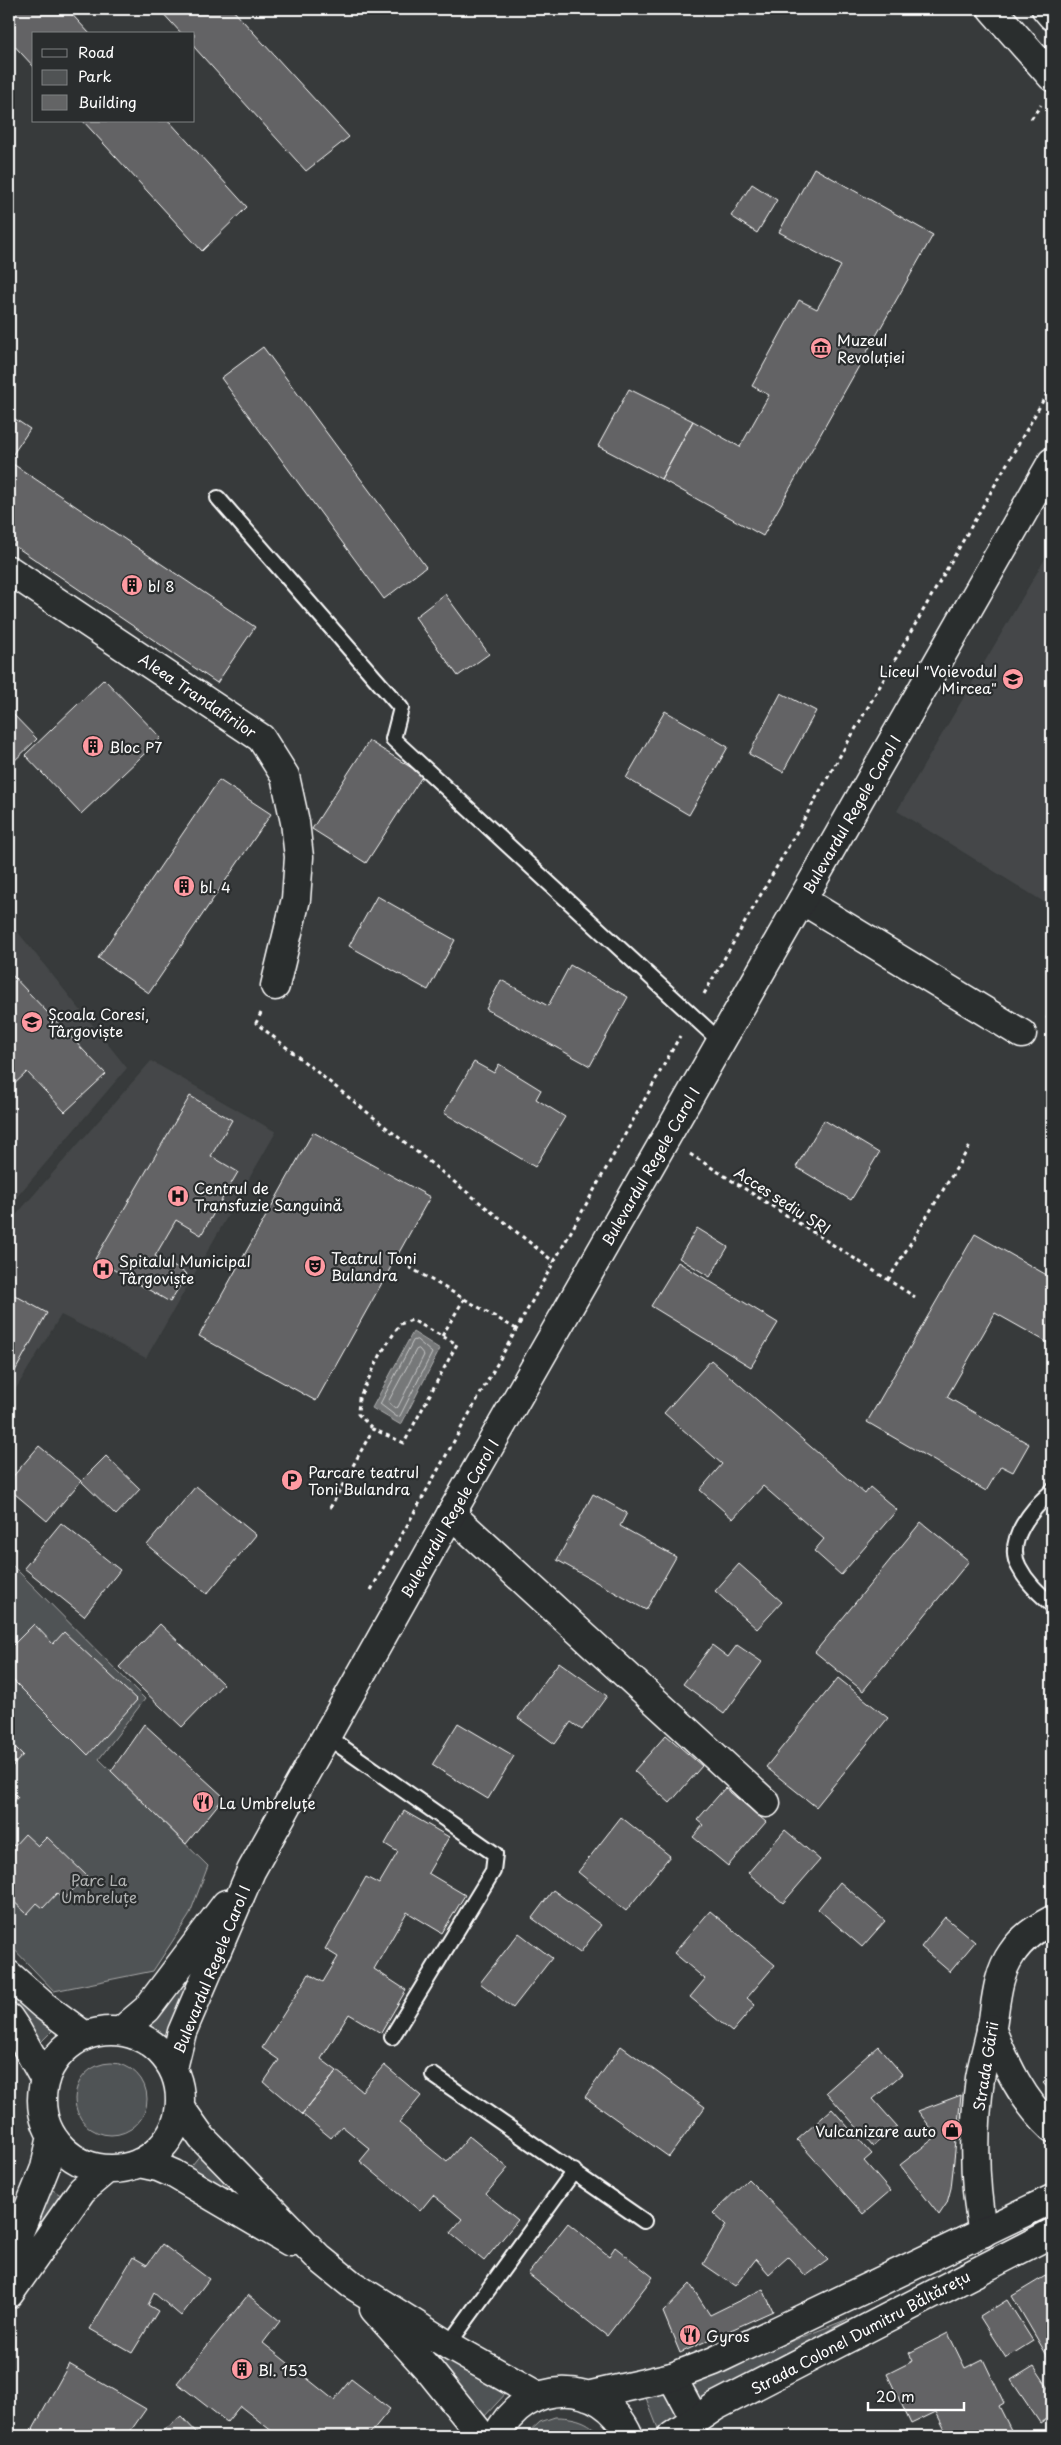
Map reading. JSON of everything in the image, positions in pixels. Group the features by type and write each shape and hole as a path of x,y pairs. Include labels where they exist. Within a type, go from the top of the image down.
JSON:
{"main road":[{"path":"992,9 1052,77"},
{"path":"1046,9 1052,16"},
{"name":"Bulevardul Regele Carol I","path":"173,2068 182,2032 252,1871 546,1346 1052,462"},
{"name":"Aleea Trandafirilor","path":"12,577 261,738 285,776 296,822 299,857 296,899 275,986"},
{"path":"802,900 1022,1034"},
{"path":"451,1514 766,1803"},
{"name":"Bulevardul Regele Carol I","path":"121,2031 147,2009 252,1871"},
{"name":"Strada Gării","path":"983,2233 976,2192 975,2135 980,2077 1002,1973 1010,1955 1023,1939 1037,1928 1052,1920"},
{"path":"9,1976 43,2005 85,2036"},
{"path":"9,2018 45,2080"},
{"path":"991,2028 1017,2086 1035,2111 1052,2128"},
{"path":"103,2031 121,2031 138,2036 151,2043 162,2053 173,2068 179,2085 180,2107 177,2121 169,2138 154,2154 139,2163 118,2169 89,2166 61,2148 52,2136 42,2109 42,2091 52,2064 61,2052 85,2036 103,2031"},
{"path":"180,2107 202,2138 319,2258 352,2284 448,2344 538,2396"},
{"path":"9,2256 45,2168 52,2136"},
{"path":"139,2163 158,2167 174,2174 319,2258"},
{"path":"9,2294 82,2190 107,2169"},
{"name":"Strada Colonel Dumitru Băltărețu","path":"587,2396 672,2377 714,2361 1052,2199"},
{"name":"Strada Colonel Dumitru Băltărețu","path":"672,2436 716,2406 1052,2232"},
{"path":"352,2284 429,2370 482,2436"},
{"path":"672,2377 695,2420"},
{"path":"497,2436 514,2411 538,2396 563,2392 587,2396 612,2411 623,2423 630,2436"}],"lane":[{"path":"218,498 401,708 393,739 721,1042"},
{"path":"1052,1491 1036,1506 1023,1526 1015,1547 1018,1566 1032,1587 1052,1605"},
{"path":"326,1736 495,1854 494,1871 392,2037"},
{"path":"433,2075 644,2221"},
{"path":"448,2344 574,2171"}],"path":[{"path":"369,1593 553,1262 1052,384"},
{"path":"275,986 256,1023 582,1284"},
{"name":"Acces sediu SRI","path":"666,1138 915,1297"},
{"path":"888,1280 970,1146"},
{"path":"409,1267 546,1346"},
{"path":"442,1336 464,1299"},
{"path":"412,1320 457,1344 404,1443 374,1429 358,1414 359,1398 382,1352 400,1324 412,1320"},
{"path":"330,1508 374,1429"}],"shaded area":[{"name":"Liceul \"Voievodul Mircea\"","path":"1052,547 1052,907 897,811"},
{"path":"9,921 127,1068 9,1206"},
{"name":"Spitalul Municipal Târgoviște","path":"151,1061 276,1132 146,1358 61,1315 9,1400 9,1223"}],"green space":[{"name":"Parc La Umbreluțe","path":"9,1562 145,1699 99,1759 208,1866 189,1916 153,1971 54,1991 9,1944"},
{"path":"214,1936 167,2036 147,2024"},
{"path":"9,1987 54,2029 41,2042 9,2002"},
{"path":"111,2063 131,2069 141,2079 147,2099 141,2119 131,2129 111,2135 91,2129 81,2119 75,2099 81,2079 91,2069"},
{"path":"200,2155 277,2225 189,2169"},
{"path":"48,2187 64,2197 9,2276"},
{"path":"389,2317 509,2390 484,2417"},
{"path":"848,2319 659,2431 646,2398"},
{"path":"555,2417 580,2420 591,2426 600,2436 525,2436 540,2422"}],"water":[{"path":"413,1332 440,1349 401,1425 372,1408"}],"building":[{"path":"9,9 67,9 88,32 32,32 32,65 9,40"},
{"path":"159,9 232,9 349,137 306,171 195,48 195,32 180,32"},
{"path":"84,122 170,122 247,207 202,251"},
{"name":"Muzeul Revoluției","path":"814,168 933,235 763,536 661,479 693,421 740,447 769,395 752,386 799,300 817,309 841,266 779,232"},
{"path":"752,184 777,200 757,233 731,216"},
{"path":"263,347 426,567 384,599 221,378"},
{"path":"629,389 693,421 661,479 598,446"},
{"path":"9,415 30,429 9,460"},
{"name":"bl 8","path":"13,464 255,627 217,683 9,542 9,471"},
{"path":"445,594 489,654 458,676 415,617"},
{"name":"Bloc P7","path":"104,679 161,738 81,814 25,755"},
{"path":"781,693 816,711 783,772 749,754"},
{"path":"9,710 37,739 9,766"},
{"path":"665,711 728,747 689,815 626,778"},
{"path":"369,741 423,775 366,863 312,829"},
{"name":"bl. 4","path":"219,780 271,814 149,993 98,958"},
{"path":"377,896 455,940 428,990 349,946"},
{"path":"570,965 628,997 590,1066 486,1009 501,980 548,1006"},
{"name":"Școala Coresi, Târgoviște","path":"9,972 106,1074 65,1112 27,1072 9,1089"},
{"path":"1052,1008 1052,1022 1046,1018"},
{"path":"474,1062 494,1073 499,1064 541,1090 536,1099 565,1117 535,1167 444,1113"},
{"name":"Centrul de Transfuzie Sanguină","path":"190,1096 232,1120 211,1156 238,1172 201,1235 176,1220 155,1256 187,1274 170,1302 95,1259"},
{"path":"824,1120 879,1153 851,1200 796,1167"},
{"name":"Teatrul Toni Bulandra","path":"313,1132 430,1197 316,1401 199,1336"},
{"path":"697,1228 728,1247 710,1277 679,1258"},
{"path":"975,1234 1052,1278 1052,1345 995,1313 947,1397 1029,1444 1013,1472 1001,1466 986,1491 867,1422"},
{"path":"678,1262 778,1323 751,1367 651,1306"},
{"path":"9,1292 47,1313 9,1382"},
{"path":"711,1360 865,1494 870,1487 897,1510 841,1575 814,1551 824,1539 763,1486 733,1519 700,1490 722,1464 664,1413"},
{"path":"39,1446 81,1481 47,1521 9,1489 9,1481"},
{"path":"106,1456 140,1489 116,1515 81,1481"},
{"path":"196,1486 256,1535 207,1594 147,1545"},
{"path":"593,1494 627,1513 620,1526 676,1557 646,1610 557,1560"},
{"path":"921,1522 969,1561 863,1691 815,1652"},
{"path":"61,1523 120,1570 84,1616 24,1568"},
{"path":"739,1564 782,1602 757,1629 715,1591"},
{"path":"34,1624 53,1644 64,1632 137,1700 88,1755 9,1676 9,1649"},
{"path":"160,1624 223,1684 182,1727 119,1667"},
{"path":"712,1645 728,1657 737,1645 762,1662 724,1714 683,1684"},
{"path":"559,1662 607,1696 582,1730 571,1722 555,1744 518,1718"},
{"path":"838,1678 888,1718 816,1807 766,1767"},
{"path":"458,1723 514,1756 488,1799 432,1765"},
{"path":"144,1724 224,1797 186,1844 111,1771"},
{"path":"666,1735 702,1766 670,1803 634,1771"},
{"path":"9,1741 23,1755 9,1770"},
{"path":"9,1788 18,1797 9,1807"},
{"path":"725,1788 766,1822 728,1866 693,1837 703,1825 697,1820"},
{"path":"404,1811 449,1837 428,1873 465,1895 442,1933 407,1912 374,1969 406,1990 381,2033 349,2014 321,2059 337,2071 302,2114 264,2082 279,2060 262,2048 309,1974 323,1982 338,1957 325,1949 366,1877 379,1884 398,1852 385,1844"},
{"path":"621,1817 670,1856 626,1911 578,1872"},
{"path":"785,1830 820,1860 783,1903 748,1873"},
{"path":"25,1834 38,1846 47,1837 87,1876 63,1900 57,1893 43,1908 37,1903 27,1914 9,1897 9,1840 14,1846"},
{"path":"840,1882 885,1921 862,1947 818,1909"},
{"path":"553,1890 601,1925 580,1953 532,1918"},
{"path":"710,1911 775,1965 747,1998 755,2005 732,2032 690,1997 705,1979 674,1953"},
{"path":"945,1917 975,1942 950,1972 921,1947"},
{"path":"519,1933 552,1958 513,2008 480,1983"},
{"path":"621,2046 705,2107 669,2157 585,2097"},
{"path":"878,2046 902,2074 873,2099 897,2126 873,2146 826,2092"},
{"path":"384,2065 421,2096 399,2123 447,2162 469,2136 508,2168 486,2194 518,2220 484,2261 450,2233 462,2219 433,2195 420,2211 360,2161 370,2149 342,2126 331,2138 302,2114 337,2071 362,2091"},
{"path":"1052,2075 1052,2093 1043,2083"},
{"path":"961,2095 951,2188 947,2203 939,2215 900,2165 937,2136 918,2111"},
{"path":"832,2109 872,2154 864,2161 890,2191 863,2214 797,2140"},
{"path":"748,2179 828,2260 806,2276 788,2257 769,2274 756,2259 735,2286 703,2264 726,2225 713,2213"},
{"path":"568,2223 609,2256 615,2247 653,2277 607,2336 528,2274"},
{"path":"162,2244 209,2279 181,2316 154,2293 148,2305 158,2311 132,2353 90,2329 133,2257 147,2265"},
{"path":"1052,2272 1052,2364 1012,2296"},
{"path":"690,2284 710,2315 763,2289 773,2311 680,2353 663,2312"},
{"name":"Bl. 153","path":"248,2295 280,2321 263,2343 334,2400 351,2379 390,2409 368,2436 278,2436 240,2406 227,2422 177,2383"},
{"path":"1007,2300 1033,2341 1006,2358 980,2317"},
{"path":"948,2333 965,2368 983,2359 1004,2403 999,2406 1014,2436 948,2436 936,2412 911,2424 887,2374 913,2361 909,2353"},
{"path":"69,2364 146,2409 127,2436 41,2436 32,2431"},
{"path":"1034,2366 1052,2393 1052,2415 1040,2423 1011,2380"},
{"path":"181,2416 200,2436 157,2436"}],"place":[{"name":"Muzeul Revoluției","path":"821,348"},
{"name":"bl 8","path":"132,585"},
{"name":"Liceul \"Voievodul Mircea\"","path":"1013,679"},
{"name":"Bloc P7","path":"93,746"},
{"name":"bl. 4","path":"184,886"},
{"name":"Școala Coresi, Târgoviște","path":"32,1022"},
{"name":"Centrul de Transfuzie Sanguină","path":"178,1196"},
{"name":"Teatrul Toni Bulandra","path":"315,1266"},
{"name":"Spitalul Municipal Târgoviște","path":"103,1269"},
{"name":"Parcare teatrul Toni Bulandra","path":"292,1480"},
{"name":"La Umbreluțe","path":"203,1802"},
{"name":"Vulcanizare auto","path":"952,2130"},
{"name":"Gyros","path":"690,2335"},
{"name":"Bl. 153","path":"242,2369"}]}
